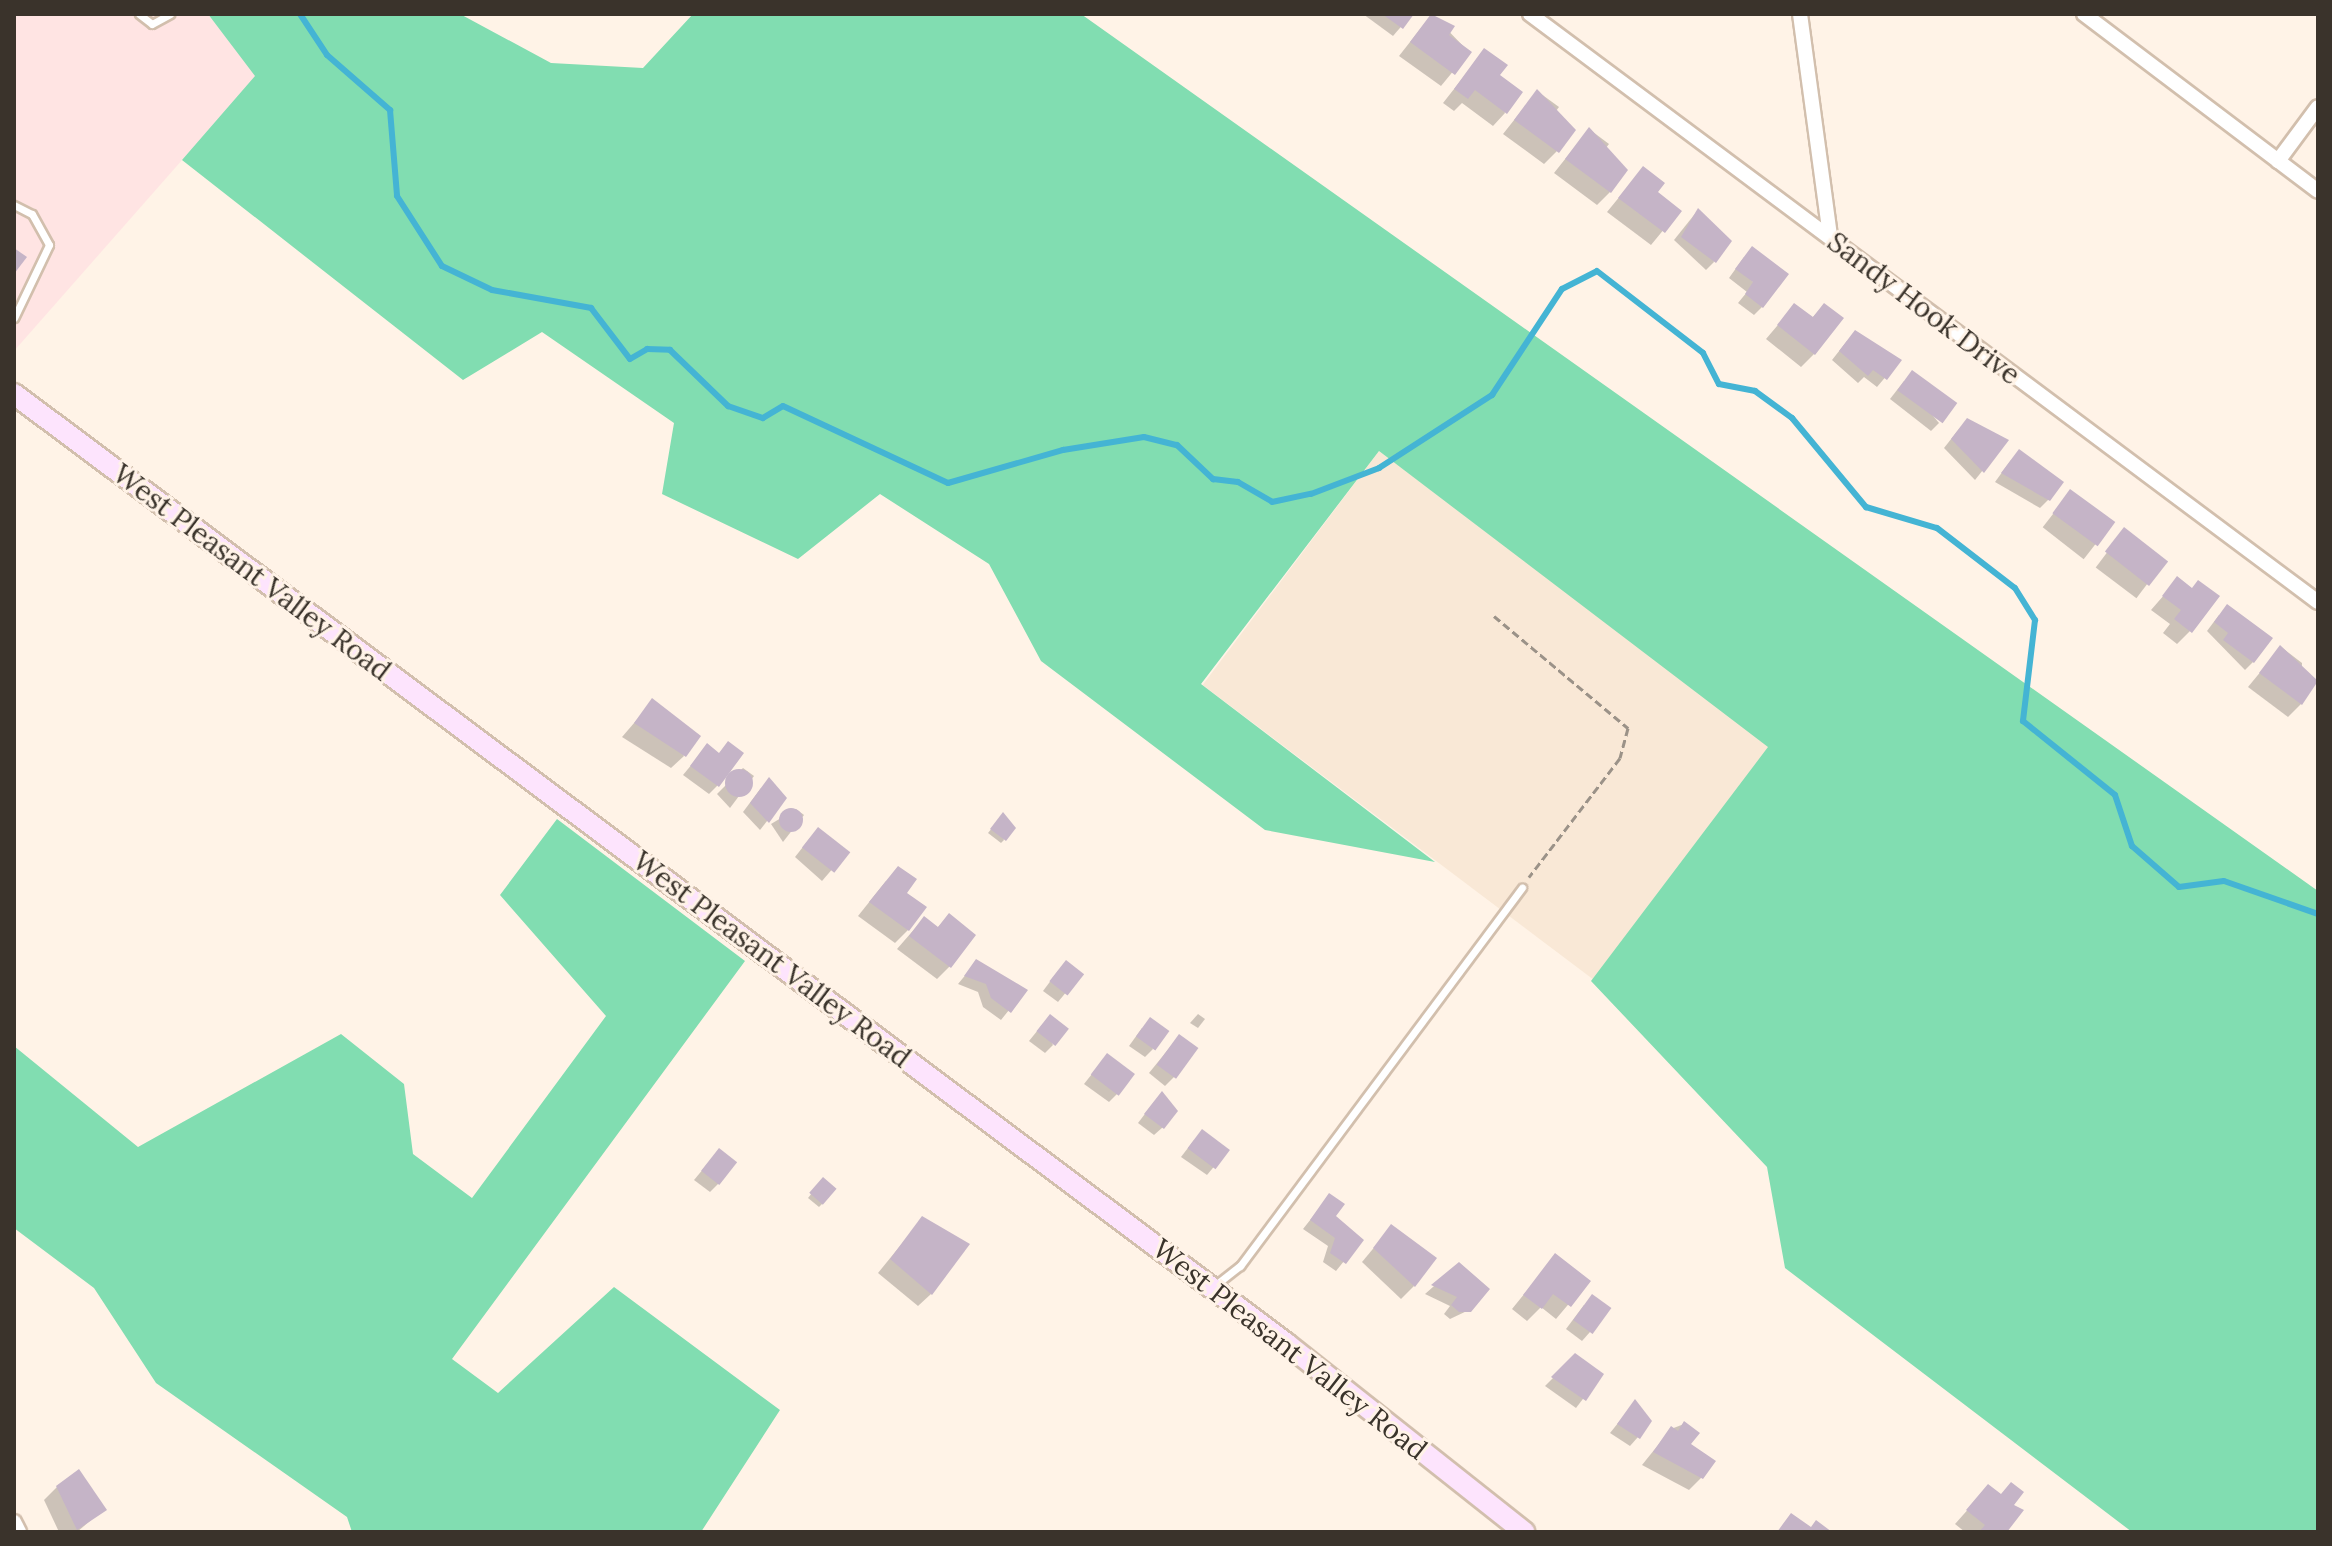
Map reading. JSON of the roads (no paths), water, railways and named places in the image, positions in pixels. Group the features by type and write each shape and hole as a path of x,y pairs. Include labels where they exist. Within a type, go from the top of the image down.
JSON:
{"main road":[{"name":"West Pleasant Valley Road","path":"14,394 1212,1288 1524,1532"}],"street":[{"name":"Sandy Hook Drive","path":"1530,14 2318,602"},
{"path":"1800,14 1830,237"},
{"path":"2084,14 2318,191"},
{"path":"2278,161 2318,107"},
{"path":"14,1522 19,1532"}],"lane":[{"path":"139,14 152,24 170,14"},
{"path":"14,205 32,214 49,245 14,318"},
{"path":"1212,1288 1240,1266 1522,887"}],"waterway":[{"path":"300,14 327,55 390,110 397,196 442,266 492,290 591,308 630,359 647,349 670,350 728,406 763,418 783,406 948,483 1063,450 1144,437 1177,445 1213,479 1238,482 1272,502 1311,494 1379,468 1492,395 1562,289 1597,271 1703,353 1719,384 1755,391 1792,418 1866,507 1937,528 2015,588 2035,620 2023,721 2115,795 2132,846 2179,887 2224,881 2318,914"}]}
